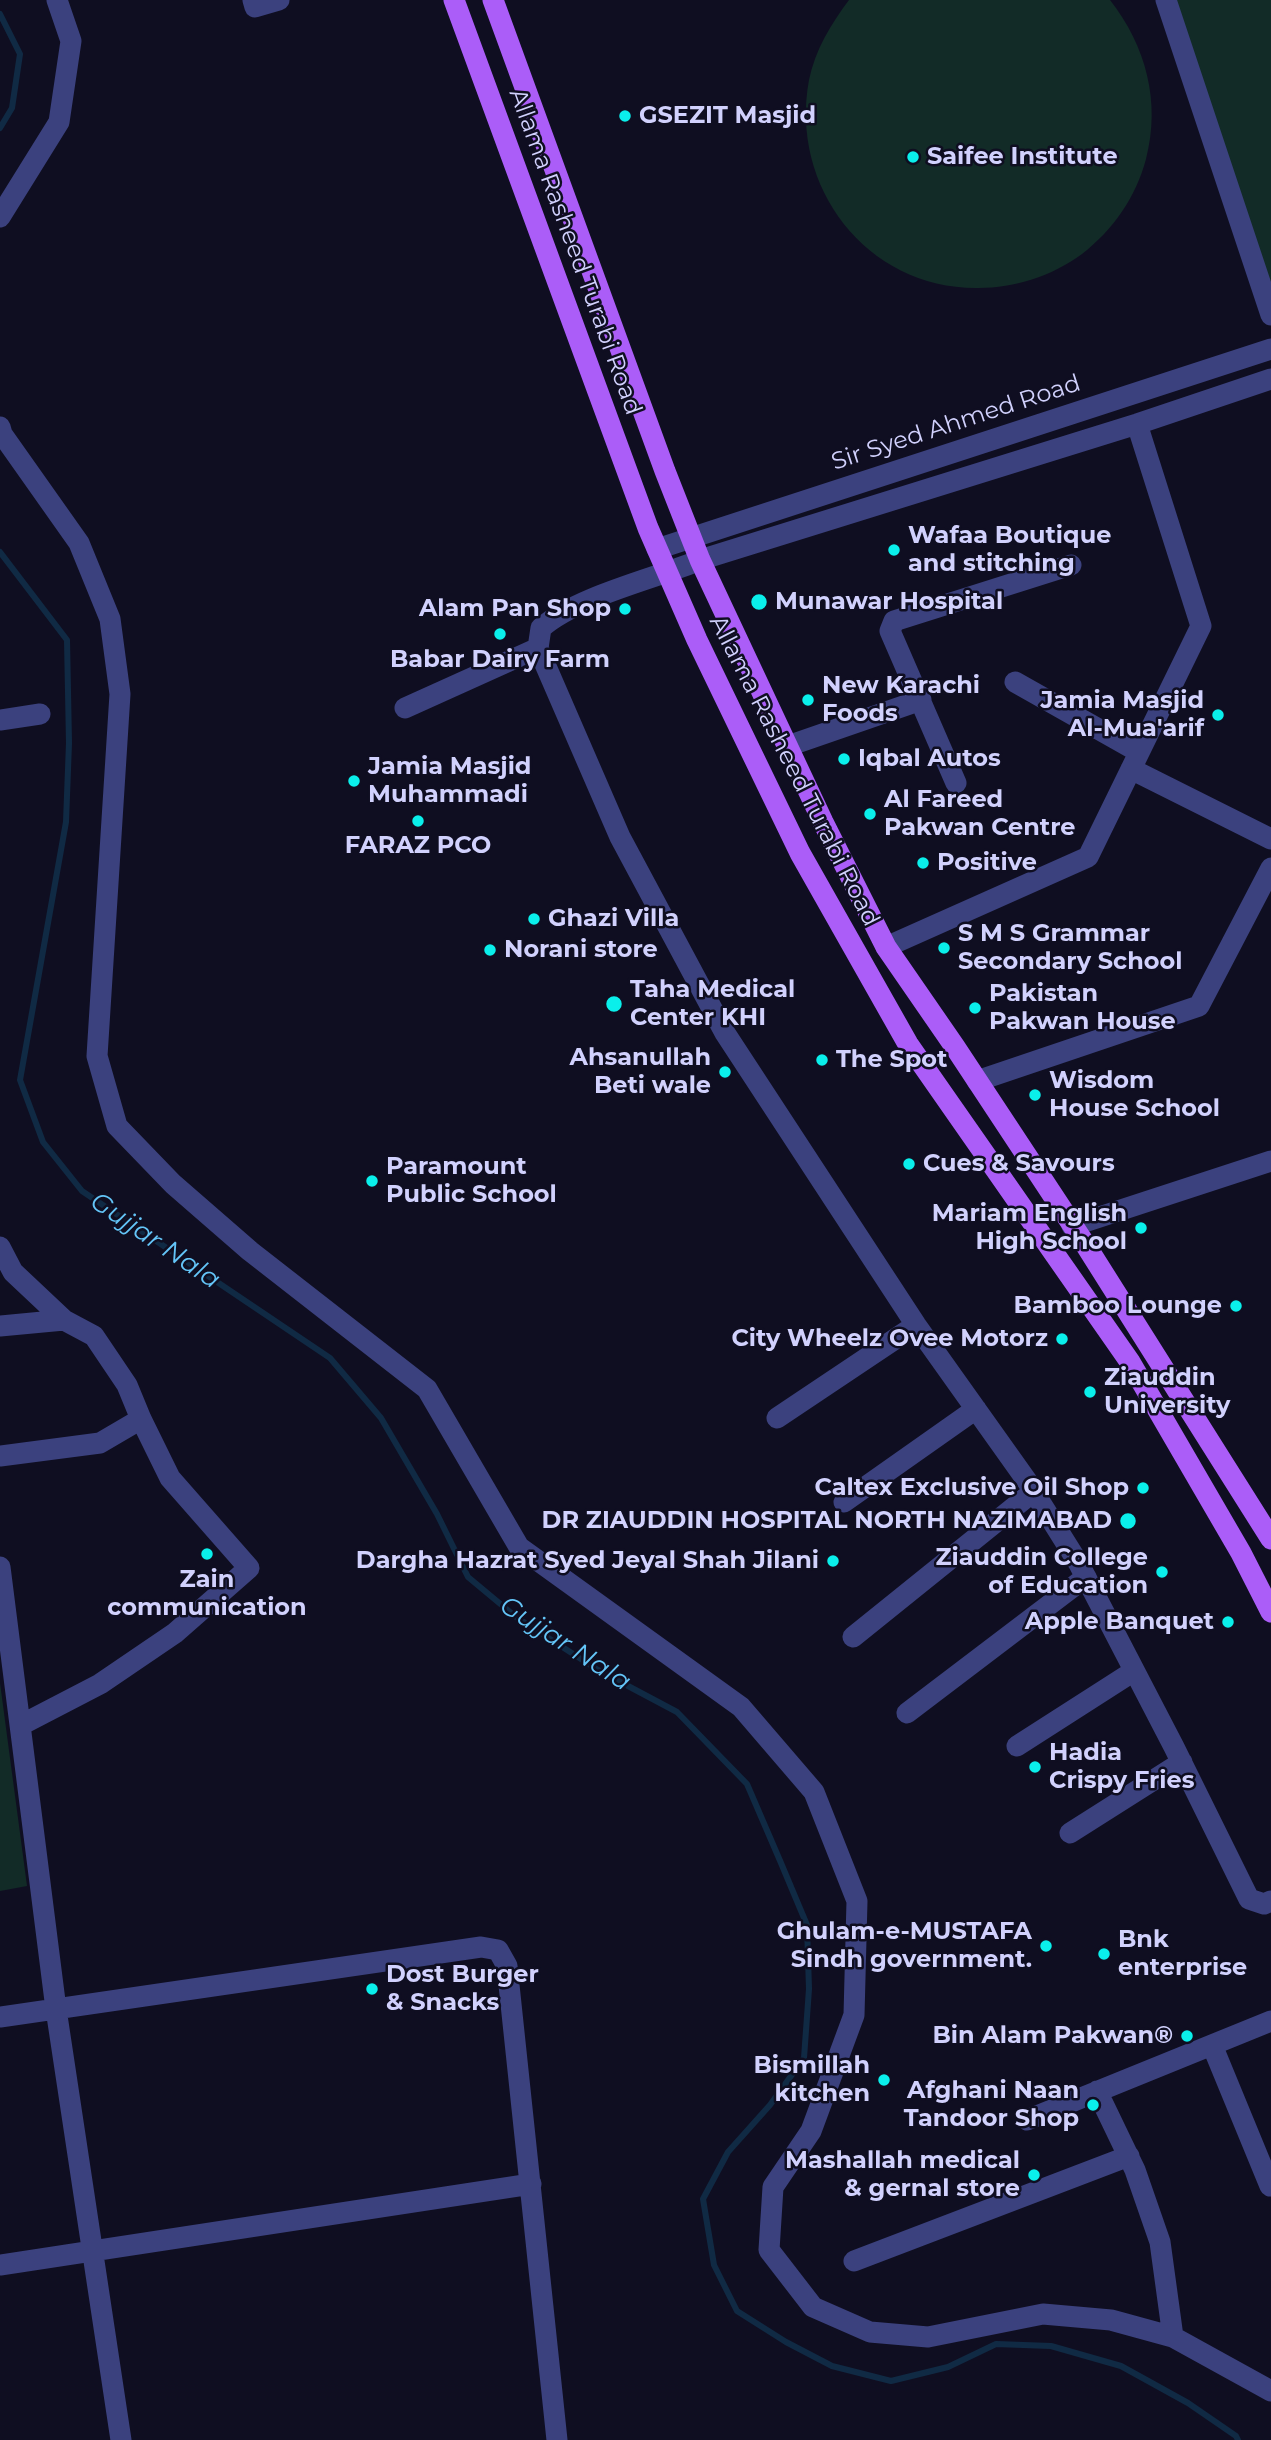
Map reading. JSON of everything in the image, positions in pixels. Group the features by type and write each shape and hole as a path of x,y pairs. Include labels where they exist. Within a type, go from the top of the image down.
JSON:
{"main road":[{"name":"Allama Rasheed Turabi Road","path":"454,0 657,549 697,640 800,853 908,1044 1130,1362 1241,1553 1271,1612"},
{"name":"Allama Rasheed Turabi Road","path":"494,0 700,561 886,947 1073,1226 1271,1539"}],"street":[{"path":"0,217 59,122 71,41 57,0"},
{"path":"253,0 255,7 279,0"},
{"path":"1166,0 1271,315"},
{"name":"Sir Syed Ahmed Road","path":"657,549 1271,349"},
{"path":"1271,379 635,583 557,614 541,628 538,648 620,837 725,1033 916,1325 1033,1492 1086,1577 1249,1899 1264,1904 1271,1901"},
{"path":"886,947 1088,856 1201,626 1136,424"},
{"path":"0,428 79,543 110,619 120,694 97,1056 117,1126 173,1184 250,1251 427,1389 519,1547 741,1707 814,1792 857,1901 854,2015 811,2131 773,2187 769,2250 813,2308 870,2332 928,2337 1043,2314 1111,2320 1173,2337 1271,2391"},
{"path":"956,783 890,631 894,621 1071,565"},
{"path":"405,708 538,648"},
{"path":"1015,682 1135,760 1271,839"},
{"path":"788,747 921,700"},
{"path":"0,720 40,714"},
{"path":"976,1081 1199,1006 1271,868"},
{"path":"1073,1226 1271,1161"},
{"path":"0,1247 13,1272 64,1320 94,1336 127,1385 170,1478 248,1569 175,1633 100,1684 21,1725"},
{"path":"0,1326 64,1320"},
{"path":"777,1418 916,1325"},
{"path":"844,1502 976,1409"},
{"path":"0,1456 100,1443 141,1419"},
{"path":"853,1637 1033,1492"},
{"path":"0,1567 56,2010 121,2440"},
{"path":"907,1713 1086,1577"},
{"path":"1017,1746 1135,1671"},
{"path":"1070,1833 1182,1762"},
{"path":"0,2017 481,1947 499,1950 508,1966 557,2440"},
{"path":"1027,2120 1271,2021"},
{"path":"1212,2045 1270,2186"},
{"path":"1097,2091 1129,2156 1160,2242 1173,2337"},
{"path":"854,2261 1129,2156"},
{"path":"0,2265 531,2184"}],"green space":[{"path":"849,0 1110,0 1133,36 1141,55 1151,96 1152,117 1142,173 1122,212 1104,234 1082,254 1058,269 1006,286 978,288 938,284 902,271 870,251 844,224 824,193 811,158 806,120 809,80 815,58 830,28"},
{"path":"1166,0 1271,0 1271,315"},
{"path":"0,1683 27,1886 0,1891"}],"waterway":[{"name":"Gujjar Nala","path":"0,14 20,54 12,108 0,128"},
{"name":"Gujjar Nala","path":"0,552 67,640 69,743 66,822 20,1080 43,1142 82,1191 330,1358 381,1418 437,1514 468,1577 516,1617 598,1670 677,1712 747,1784 807,1925 809,1989 804,2058 770,2105 728,2152 703,2199 714,2265 737,2311 786,2342 832,2366 891,2381 948,2367 996,2344 1051,2346 1121,2366 1188,2403 1238,2440"}],"place":[{"name":"GSEZIT Masjid","path":"625,116"},
{"name":"Saifee Institute","path":"913,157"},
{"name":"Wafaa Boutique and stitching","path":"894,550"},
{"name":"Munawar Hospital","path":"759,602"},
{"name":"Alam Pan Shop","path":"625,609"},
{"name":"Babar Dairy Farm","path":"500,634"},
{"name":"New Karachi Foods","path":"808,700"},
{"name":"Jamia Masjid Al-Mua'arif","path":"1218,715"},
{"name":"Iqbal Autos","path":"844,759"},
{"name":"Jamia Masjid Muhammadi","path":"354,781"},
{"name":"Al Fareed Pakwan Centre","path":"870,814"},
{"name":"FARAZ PCO","path":"418,821"},
{"name":"Positive","path":"923,863"},
{"name":"Ghazi Villa","path":"534,919"},
{"name":"S M S Grammar Secondary School","path":"944,948"},
{"name":"Norani store","path":"490,950"},
{"name":"Taha Medical Center KHI","path":"614,1004"},
{"name":"Pakistan Pakwan House","path":"975,1008"},
{"name":"The Spot","path":"822,1060"},
{"name":"Ahsanullah Beti wale","path":"725,1072"},
{"name":"Wisdom House School","path":"1035,1095"},
{"name":"Cues & Savours","path":"909,1164"},
{"name":"Paramount Public School","path":"372,1181"},
{"name":"Mariam English High School","path":"1141,1228"},
{"name":"Bamboo Lounge","path":"1236,1306"},
{"name":"City Wheelz Ovee Motorz","path":"1062,1339"},
{"name":"Ziauddin University","path":"1090,1392"},
{"name":"Caltex Exclusive Oil Shop","path":"1143,1488"},
{"name":"DR ZIAUDDIN HOSPITAL NORTH NAZIMABAD","path":"1128,1521"},
{"name":"Zain communication","path":"207,1554"},
{"name":"Dargha Hazrat Syed Jeyal Shah Jilani","path":"833,1561"},
{"name":"Ziauddin College of Education","path":"1162,1572"},
{"name":"Apple Banquet","path":"1228,1622"},
{"name":"Hadia Crispy Fries","path":"1035,1767"},
{"name":"Ghulam-e-MUSTAFA Sindh government.","path":"1046,1946"},
{"name":"Bnk enterprise","path":"1104,1954"},
{"name":"Dost Burger & Snacks","path":"372,1989"},
{"name":"Bin Alam Pakwan®","path":"1187,2036"},
{"name":"Bismillah kitchen","path":"884,2080"},
{"name":"Afghani Naan Tandoor Shop","path":"1093,2105"},
{"name":"Mashallah medical & gernal store","path":"1034,2175"}]}
